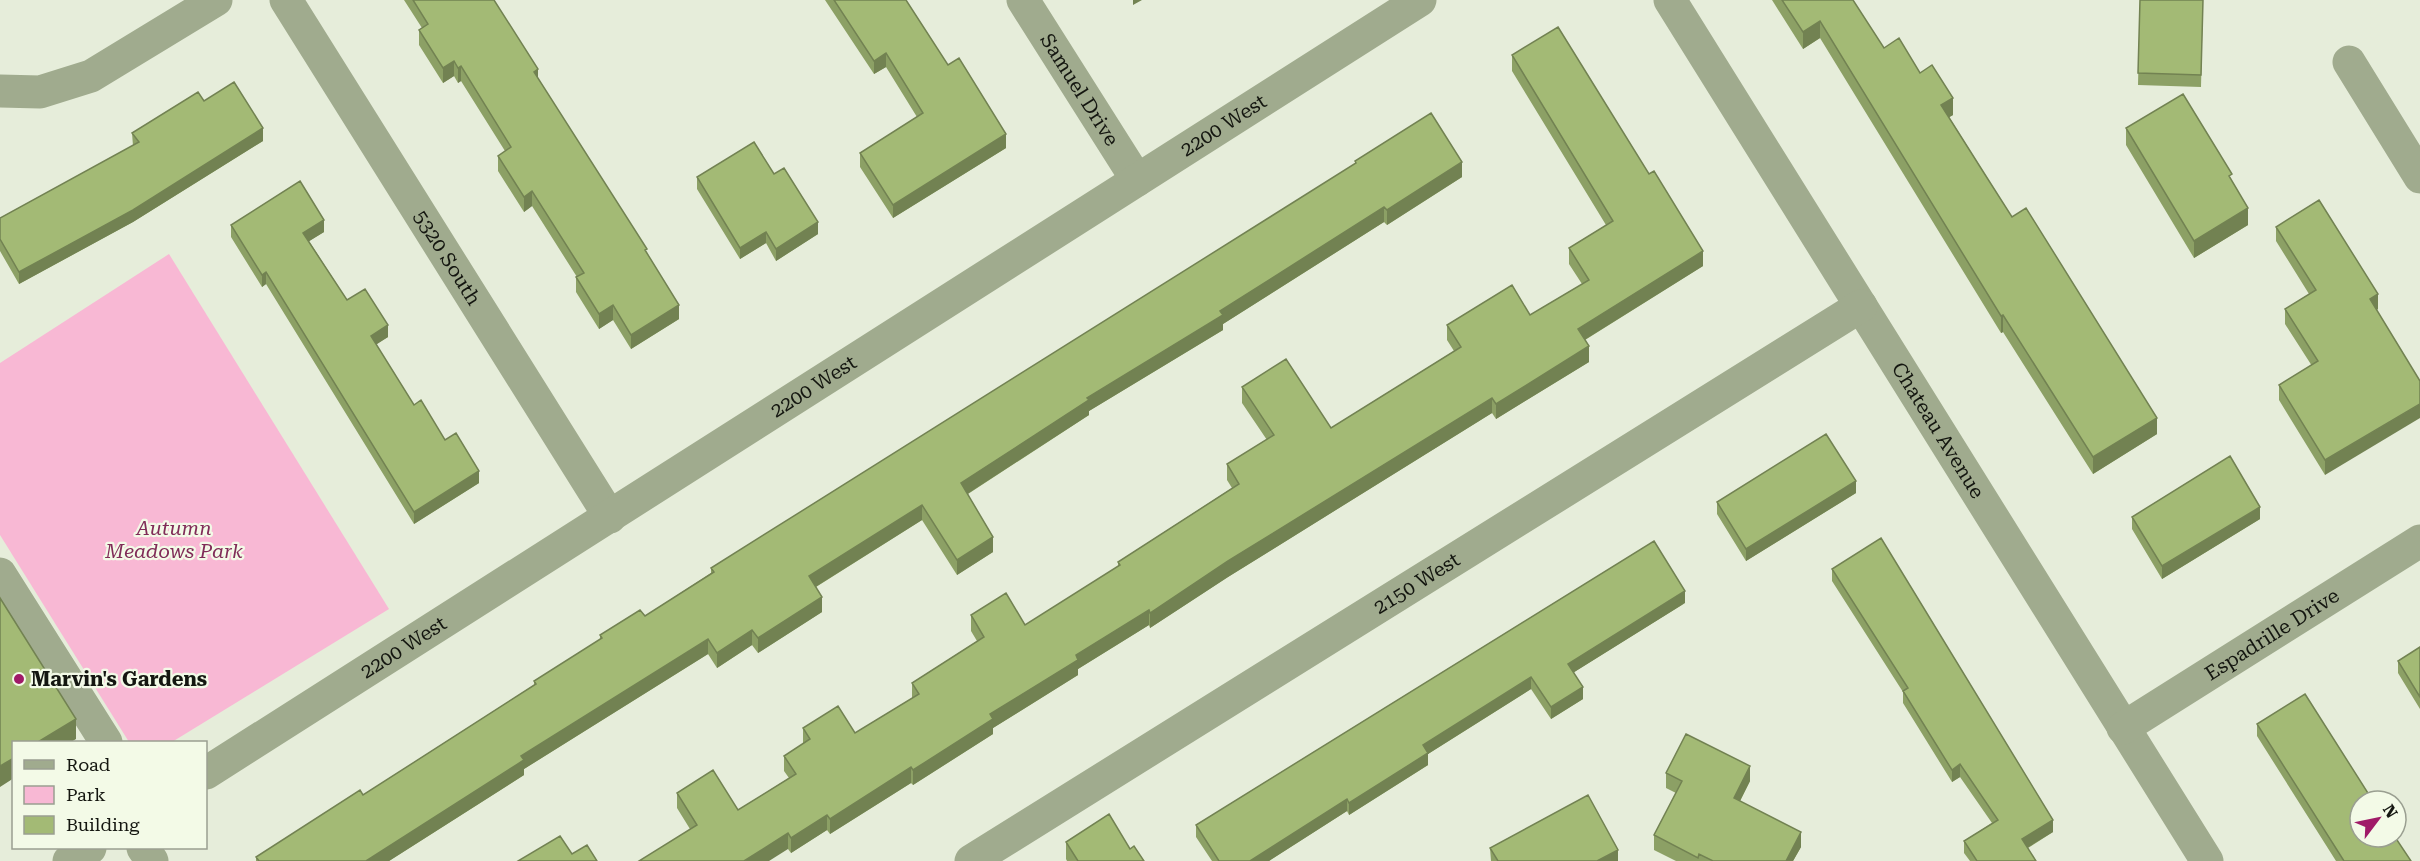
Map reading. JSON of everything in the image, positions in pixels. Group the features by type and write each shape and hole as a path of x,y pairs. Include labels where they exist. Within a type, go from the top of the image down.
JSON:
{"street":[{"path":"0,91 40,92 91,76 216,0"},
{"name":"5320 South","path":"286,0 610,518"},
{"name":"Samuel Drive","path":"1023,0 1137,180"},
{"name":"2200 West","path":"207,772 610,518 1420,0"},
{"name":"Chateau Avenue","path":"1670,0 2207,861"},
{"path":"2349,62 2420,177"},
{"name":"2150 West","path":"971,861 1861,306"},
{"name":"Espadrille Drive","path":"2123,728 2420,541"},
{"path":"0,574 105,741"},
{"path":"69,861 88,849"}],"green space":[{"name":"Autumn Meadows Park","path":"169,254 389,609 174,741 128,741 0,535 0,363"}],"building":[{"path":"413,0 494,0 538,69 534,72 647,249 645,250 679,305 631,335 613,305 599,314 576,277 584,273 532,191 524,197 498,156 511,147 461,66 458,68 454,61 443,68 419,30 428,24"},
{"path":"834,0 906,0 948,65 959,58 1006,134 893,205 860,153 923,113 886,53 874,61"},
{"path":"1782,0 1853,0 1884,48 1899,38 1920,73 1932,65 1953,98 1941,105 2012,217 2026,208 2157,418 2093,457 2003,315 2001,316 1820,21 1803,32"},
{"path":"2140,0 2203,0 2201,75 2138,73"},
{"path":"1558,27 1649,174 1654,171 1703,251 1578,329 1589,346 1496,404 1492,398 1228,561 1150,613 1149,610 1076,655 1078,660 990,714 993,719 913,770 911,767 830,819 827,815 791,838 788,833 744,861 639,861 697,825 677,793 713,770 738,810 796,774 784,756 810,739 803,728 838,706 855,733 919,694 912,683 984,637 971,615 1006,593 1025,625 1120,565 1118,562 1239,484 1227,464 1274,435 1242,387 1286,359 1331,428 1461,347 1447,325 1512,285 1530,315 1589,280 1569,248 1613,221 1512,55"},
{"path":"234,82 263,128 133,210 19,272 0,239 0,218 139,142 132,133 198,92 204,101"},
{"path":"2183,94 2232,174 2229,176 2248,208 2194,241 2126,128"},
{"path":"1431,113 1462,162 1387,210 1384,207 1220,311 1223,315 1087,398 1089,400 961,483 993,537 957,560 922,505 809,576 822,597 758,638 752,630 717,653 708,639 521,756 524,760 366,861 259,861 256,857 360,790 363,795 536,684 534,681 602,638 600,635 640,610 645,616 714,572 711,568 1356,163 1355,161"},
{"path":"754,142 774,174 784,168 818,222 776,249 766,232 740,248 697,177"},
{"path":"300,181 324,220 303,233 347,300 365,289 388,325 371,336 414,405 421,400 445,440 456,433 479,471 414,512 266,272 262,275 231,225"},
{"path":"2319,200 2378,294 2370,299 2420,381 2420,404 2325,460 2279,385 2318,361 2285,309 2316,290 2276,227"},
{"path":"1826,434 1856,481 1746,549 1717,502"},
{"path":"2230,456 2260,507 2162,566 2132,517"},
{"path":"1881,538 2053,820 2022,839 2036,861 1977,861 1964,841 1998,820 1960,764 1952,770 1903,691 1908,688 1832,569"},
{"path":"1654,541 1685,591 1568,664 1583,687 1551,707 1531,677 1423,745 1428,753 1349,803 1347,799 1250,861 1219,861 1196,825"},
{"name":"Marvin's Gardens","path":"0,598 76,719 40,741 12,741 12,759 0,766"},
{"path":"2420,647 2420,697 2398,661"},
{"path":"2305,694 2365,789 2348,789 2348,849 2403,849 2411,861 2344,861 2257,724"},
{"path":"1686,734 1750,766 1734,798 1801,832 1786,861 1713,861 1699,854 1698,858 1654,835 1682,781 1666,773"},
{"path":"1588,795 1618,850 1597,861 1498,861 1490,848"},
{"path":"1109,814 1130,849 1134,846 1144,861 1078,861 1066,842"},
{"path":"560,836 572,854 587,845 597,861 518,861"}],"place":[{"name":"Marvin's Gardens","path":"19,679"}]}
